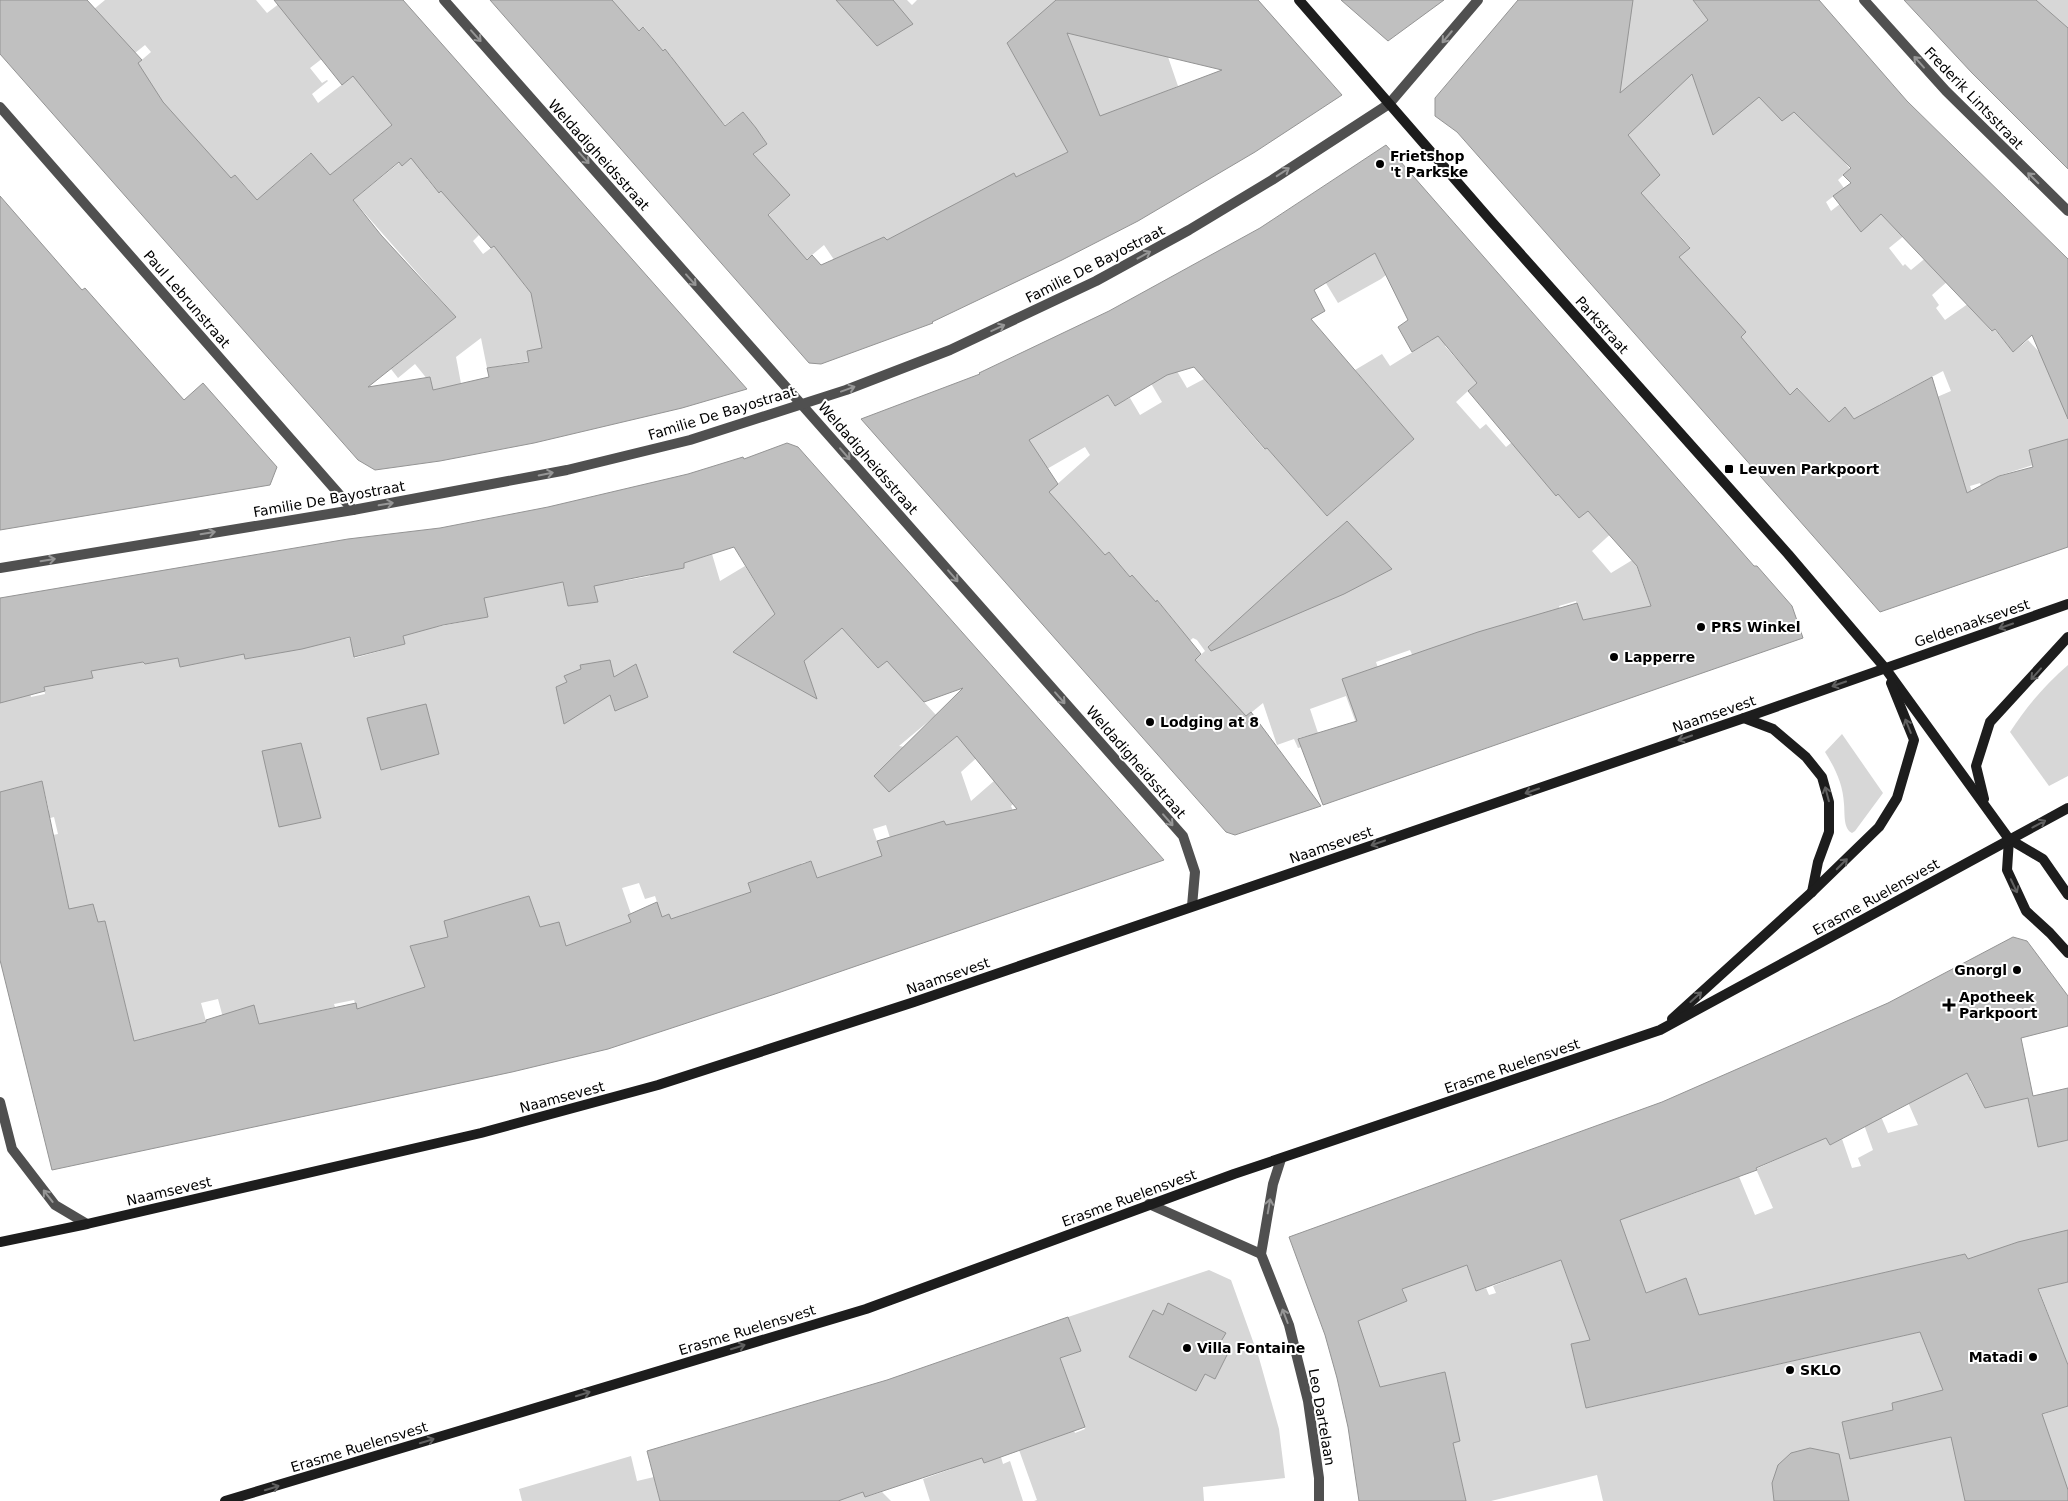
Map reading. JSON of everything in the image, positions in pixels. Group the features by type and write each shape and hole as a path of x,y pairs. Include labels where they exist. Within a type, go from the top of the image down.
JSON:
{"main road":[{"name":"Parkstraat","path":"1299,0 1788,554 1885,668"},
{"name":"Geldenaaksevest","path":"1885,668 2068,604"},
{"path":"1985,805 1976,766 1990,722 2068,637"},
{"name":"Naamsevest","path":"0,1242 87,1224 481,1133 658,1086 914,1002 1885,668"},
{"path":"1885,668 2009,839 2043,859 2068,895"},
{"path":"1660,1030 1812,892 1879,827 1897,798 1914,740 1885,668"},
{"path":"1744,718 1773,729 1806,757 1822,777 1829,802 1829,832 1818,862 1812,892"},
{"path":"2009,839 2068,808"},
{"path":"2009,839 2006,870 2026,911 2068,953"},
{"name":"Erasme Ruelensvest","path":"225,1501 866,1309 1150,1204 1660,1030 2009,839"}],"street":[{"name":"Weldadigheidsstraat","path":"444,0 1184,836 1195,872 1192,906"},
{"name":"Familie De Bayostraat","path":"0,568 353,510 568,470 690,440 846,390 950,350 1096,281 1189,230 1272,180 1389,104 1478,0"},
{"name":"Frederik Lintsstraat","path":"1864,0 1946,91 2068,211"},
{"name":"Paul Lebrunstraat","path":"0,107 353,510"},
{"path":"0,1102 12,1149 55,1205 87,1224"},
{"path":"1150,1204 1261,1254 1273,1184 1280,1159"},
{"name":"Leo Dartelaan","path":"1261,1254 1289,1325 1308,1401 1319,1478 1319,1501"}],"shaded area":[{"path":"105,0 256,0 267,13 284,0 332,51 310,68 322,83 328,81 312,94 318,103 357,73 373,101 392,125 330,175 310,153 251,206 243,196 249,190 235,175 211,196 123,76 151,52 145,45 135,53 82,19"},
{"path":"612,0 907,0 912,5 917,0 1141,0 1168,57 1178,86 1101,119 1055,2 1007,43 1068,152 887,240 884,237 859,248 839,267 824,245 806,260 768,216 790,195 744,161 767,144 743,112 725,125 666,62 672,57 665,50 663,51 644,27 631,38"},
{"path":"1632,0 1693,0 1700,10 1763,55 1850,169 1838,180 1844,188 1826,202 1831,211 1850,196 1884,211 1905,235 1889,248 1903,266 1905,264 1911,270 1945,242 1965,266 1932,295 1939,305 1936,308 1945,320 1982,294 1980,318 1991,331 1994,329 2013,352 2028,340 2041,354 2061,403 2068,400 2068,474 2029,450 2033,465 1998,476 2001,489 1984,494 1980,483 1970,486 1977,509 1972,510 1953,447 1923,403 1951,391 1943,371 1879,405 1864,430 1845,408 1827,423 1798,388 1789,396 1740,337 1660,274 1690,247 1655,208 1633,226 1611,187 1608,103"},
{"path":"2018,0 2068,0 2068,48 2063,24 2042,5"},
{"path":"384,146 402,165 415,155 434,170 427,179 439,193 476,163 471,224 479,235 473,241 483,254 503,239 514,271 526,287 534,281 532,299 542,348 527,351 529,361 487,368 481,338 456,357 466,410 442,396 441,388 433,390 430,378 428,380 415,364 398,378 391,369 456,317 353,200 399,163"},
{"path":"1369,243 1387,274 1338,303 1318,270"},
{"path":"1425,328 1456,336 1445,346 1466,370 1480,380 1456,402 1480,429 1486,424 1506,447 1522,434 1558,494 1579,518 1605,496 1616,529 1592,551 1611,573 1634,559 1658,626 1604,620 1602,616 1583,620 1576,601 1559,606 1567,632 1416,663 1410,650 1376,662 1378,668 1357,726 1346,696 1310,709 1318,733 1299,738 1302,747 1298,748 1294,739 1277,745 1263,703 1231,729 1216,683 1195,660 1205,651 1197,640 1193,638 1187,643 1176,623 1157,600 1156,602 1130,577 1109,552 1088,572 1035,504 1090,455 1085,447 1040,473 1014,446 1096,402 1103,388 1114,405 1130,398 1140,415 1162,402 1143,370 1168,356 1187,388 1204,379 1264,449 1267,448 1327,516 1414,439 1355,370 1382,354 1390,366 1432,340"},
{"path":"712,554 720,581 745,566 760,590 813,581 734,652 823,605 878,668 891,657 914,691 936,715 899,746 937,753 963,731 982,753 961,772 971,801 1002,774 1016,801 1011,806 1014,813 955,834 951,824 891,841 886,825 873,829 886,868 849,867 817,878 811,861 802,863 785,889 778,872 748,883 753,897 719,903 687,913 675,929 669,914 662,917 655,896 645,899 639,883 622,888 631,914 628,916 631,922 566,946 559,923 540,927 529,896 506,903 448,937 410,946 430,1001 358,1013 354,1000 334,1004 335,1007 306,1014 313,1044 260,1026 254,1005 240,1010 232,1051 218,999 201,1003 212,1043 151,1036 134,1041 105,921 98,922 69,909 53,835 58,834 54,817 35,822 33,815 49,811 42,781 0,792 0,683 29,689 31,697 45,694 43,677 59,684 93,678 91,671 139,660 145,664 177,652 194,664 229,657 243,647 245,659 323,644 318,621 338,640 350,638 355,658 405,644 392,591 436,627 488,617 483,594 561,575 568,606 598,602 591,573 620,568 623,581 650,576 649,568 665,565 667,571 684,568 684,563"},
{"path":"2068,665 2068,776 2049,786 2010,732 2037,696"},
{"path":"1842,734 1883,793 1852,833 1846,824 1840,783 1825,752"},
{"path":"2019,1039 2026,1064 1970,1081 1985,1108 2053,1091 2061,1126 2068,1140 2068,1230 1968,1259 1965,1254 1699,1315 1686,1278 1646,1293 1616,1211 1659,1206 1698,1192 1735,1167 1755,1215 1773,1208 1756,1169 1797,1150 1811,1103 1830,1145 1842,1139 1852,1168 1861,1166 1858,1158 1873,1150 1857,1105 1874,1100 1888,1133 1918,1125 1899,1082 1955,1072 1958,1078"},
{"path":"1552,1236 1590,1340 1571,1344 1587,1408 1920,1332 1946,1396 1922,1396 1892,1403 1893,1410 1842,1422 1850,1459 2026,1420 2068,1406 2068,1501 1603,1501 1597,1475 1491,1501 1466,1501 1453,1443 1445,1372 1380,1387 1348,1296 1389,1308 1407,1301 1399,1279 1462,1252 1476,1291 1486,1288 1489,1295 1496,1293 1493,1286 1544,1266 1535,1243"},
{"path":"1209,1270 1231,1280 1259,1358 1279,1429 1285,1478 1203,1487 1204,1501 1034,1501 1037,1500 1019,1450 1066,1410 1075,1433 1085,1429 1060,1358 1081,1351 1068,1317"},
{"path":"2034,1277 2045,1287 2068,1282 2068,1365"},
{"path":"981,1455 984,1463 1001,1457 1003,1464 1010,1461 1023,1501 930,1501 923,1479 951,1469 950,1466"},
{"path":"631,1456 637,1481 654,1477 660,1501 522,1501 519,1489"},
{"path":"859,1480 865,1497 882,1492 891,1501 838,1501"}],"building":[{"path":"0,0 87,0 142,60 138,63 163,102 231,178 235,175 257,200 311,153 330,175 392,125 353,76 342,85 274,0 403,0 747,389 682,408 534,443 440,461 375,470 358,460 0,54","holes":["411,158 439,193 441,191 491,248 494,246 531,293 542,348 527,351 529,362 487,368 489,377 433,390 430,377 368,387 456,317 381,235 353,200 399,162 402,166"]},
{"path":"490,0 612,0 639,31 643,27 663,51 665,49 725,126 743,112 756,128 767,144 753,154 790,195 768,215 807,260 812,255 821,265 884,237 887,240 1014,173 1016,177 1068,152 1007,43 1056,0 1258,0 1342,95 1255,152 1138,221 1062,260 933,323 821,364 809,363","holes":["1067,33 1222,70 1100,116"]},
{"path":"836,0 893,0 913,24 877,46"},
{"path":"1341,0 1444,0 1388,41"},
{"path":"1518,0 1633,0 1620,93 1708,20 1693,0 1819,0 1907,101 2068,259 2068,419 2032,335 2013,352 1995,329 1992,331 1881,214 1861,232 1833,196 1851,183 1843,175 1851,168 1794,112 1782,121 1759,97 1713,135 1692,74 1628,135 1660,175 1641,193 1690,248 1679,257 1746,332 1741,337 1790,395 1797,388 1829,422 1845,407 1854,419 1932,377 1967,493 1999,476 2033,467 2029,450 2068,439 2068,547 1880,612 1457,132 1435,116 1435,98"},
{"path":"1904,0 2036,0 2068,28 2068,169 1972,73"},
{"path":"1386,145 1754,566 1757,566 1792,606 1803,638 1323,805 1298,739 1357,721 1342,679 1478,632 1577,603 1583,620 1651,606 1637,566 1588,511 1579,518 1558,494 1556,496 1468,391 1477,383 1438,336 1412,352 1398,327 1408,320 1375,253 1314,290 1325,311 1311,319 1414,439 1327,516 1267,448 1265,449 1194,367 1167,375 1115,406 1108,395 1029,440 1058,484 1049,492 1105,555 1109,552 1130,577 1132,575 1156,602 1157,600 1201,654 1195,660 1246,716 1251,712 1321,806 1235,835 1226,832 861,419 980,374 1109,311 1260,228"},
{"path":"0,196 82,290 85,288 184,400 203,383 277,467 270,485 0,530"},
{"path":"787,443 798,447 1164,860 775,994 608,1049 512,1072 52,1170 0,960 0,792 42,781 69,909 93,904 98,922 105,921 134,1041 206,1022 206,1020 254,1005 259,1024 356,1003 357,1009 425,987 410,946 448,937 444,921 529,896 540,927 559,922 566,946 631,922 628,915 657,902 662,917 669,914 671,919 751,892 748,883 811,861 817,878 882,856 877,841 944,821 946,825 1017,809 957,736 889,792 874,776 963,688 924,702 887,661 878,668 842,628 804,661 817,699 733,652 775,614 734,547 684,563 684,568 594,586 598,602 568,606 563,582 484,598 488,617 443,625 403,636 405,644 354,657 350,637 302,649 245,659 244,654 180,667 178,658 145,664 143,662 91,671 93,678 44,687 45,691 0,703 0,598 348,539 440,528 548,507 688,474 743,457 744,459"},
{"path":"1347,521 1392,569 1344,594 1211,651 1208,647"},
{"path":"610,660 614,677 636,664 648,697 615,711 610,695 564,724 556,687 567,682 564,676 581,669 580,665"},
{"path":"426,704 439,754 381,770 367,718"},
{"path":"301,743 321,818 279,827 262,751"},
{"path":"2013,937 2027,941 2068,996 2068,1026 2021,1038 2033,1096 2068,1088 2068,1140 2038,1147 2028,1098 1985,1108 1967,1073 1830,1145 1826,1138 1756,1168 1757,1170 1620,1220 1646,1293 1686,1278 1699,1315 1965,1254 1968,1259 2018,1242 2068,1230 2068,1282 2038,1289 2068,1365 2068,1406 2042,1414 2068,1490 2068,1501 1965,1501 1951,1437 1850,1459 1842,1422 1893,1410 1892,1403 1943,1390 1920,1332 1586,1408 1571,1344 1590,1340 1561,1260 1476,1291 1467,1265 1402,1289 1407,1301 1358,1321 1380,1387 1445,1372 1460,1441 1453,1443 1466,1501 1359,1501 1348,1427 1337,1378 1325,1335 1289,1237 1662,1102 1888,1003"},
{"name":"Villa Fontaine","path":"1168,1303 1226,1333 1220,1343 1230,1349 1215,1379 1205,1374 1196,1391 1129,1357 1153,1310 1163,1315"},
{"path":"1068,1317 1081,1351 1060,1358 1085,1427 984,1463 982,1458 865,1497 863,1492 838,1501 660,1501 647,1451 887,1380"},
{"path":"1810,1448 1839,1454 1849,1501 1774,1501 1772,1483 1778,1465 1791,1453"}],"place":[{"name":"Frietshop 't Parkske","path":"1380,164"},
{"name":"Leuven Parkpoort","path":"1729,469"},
{"name":"PRS Winkel","path":"1701,627"},
{"name":"Lapperre","path":"1614,657"},
{"name":"Lodging at 8","path":"1150,722"},
{"name":"Gnorgl","path":"2017,970"},
{"name":"Apotheek Parkpoort","path":"1949,1005"},
{"name":"Villa Fontaine","path":"1187,1348"},
{"name":"Matadi","path":"2033,1357"},
{"name":"SKLO","path":"1790,1370"}]}
